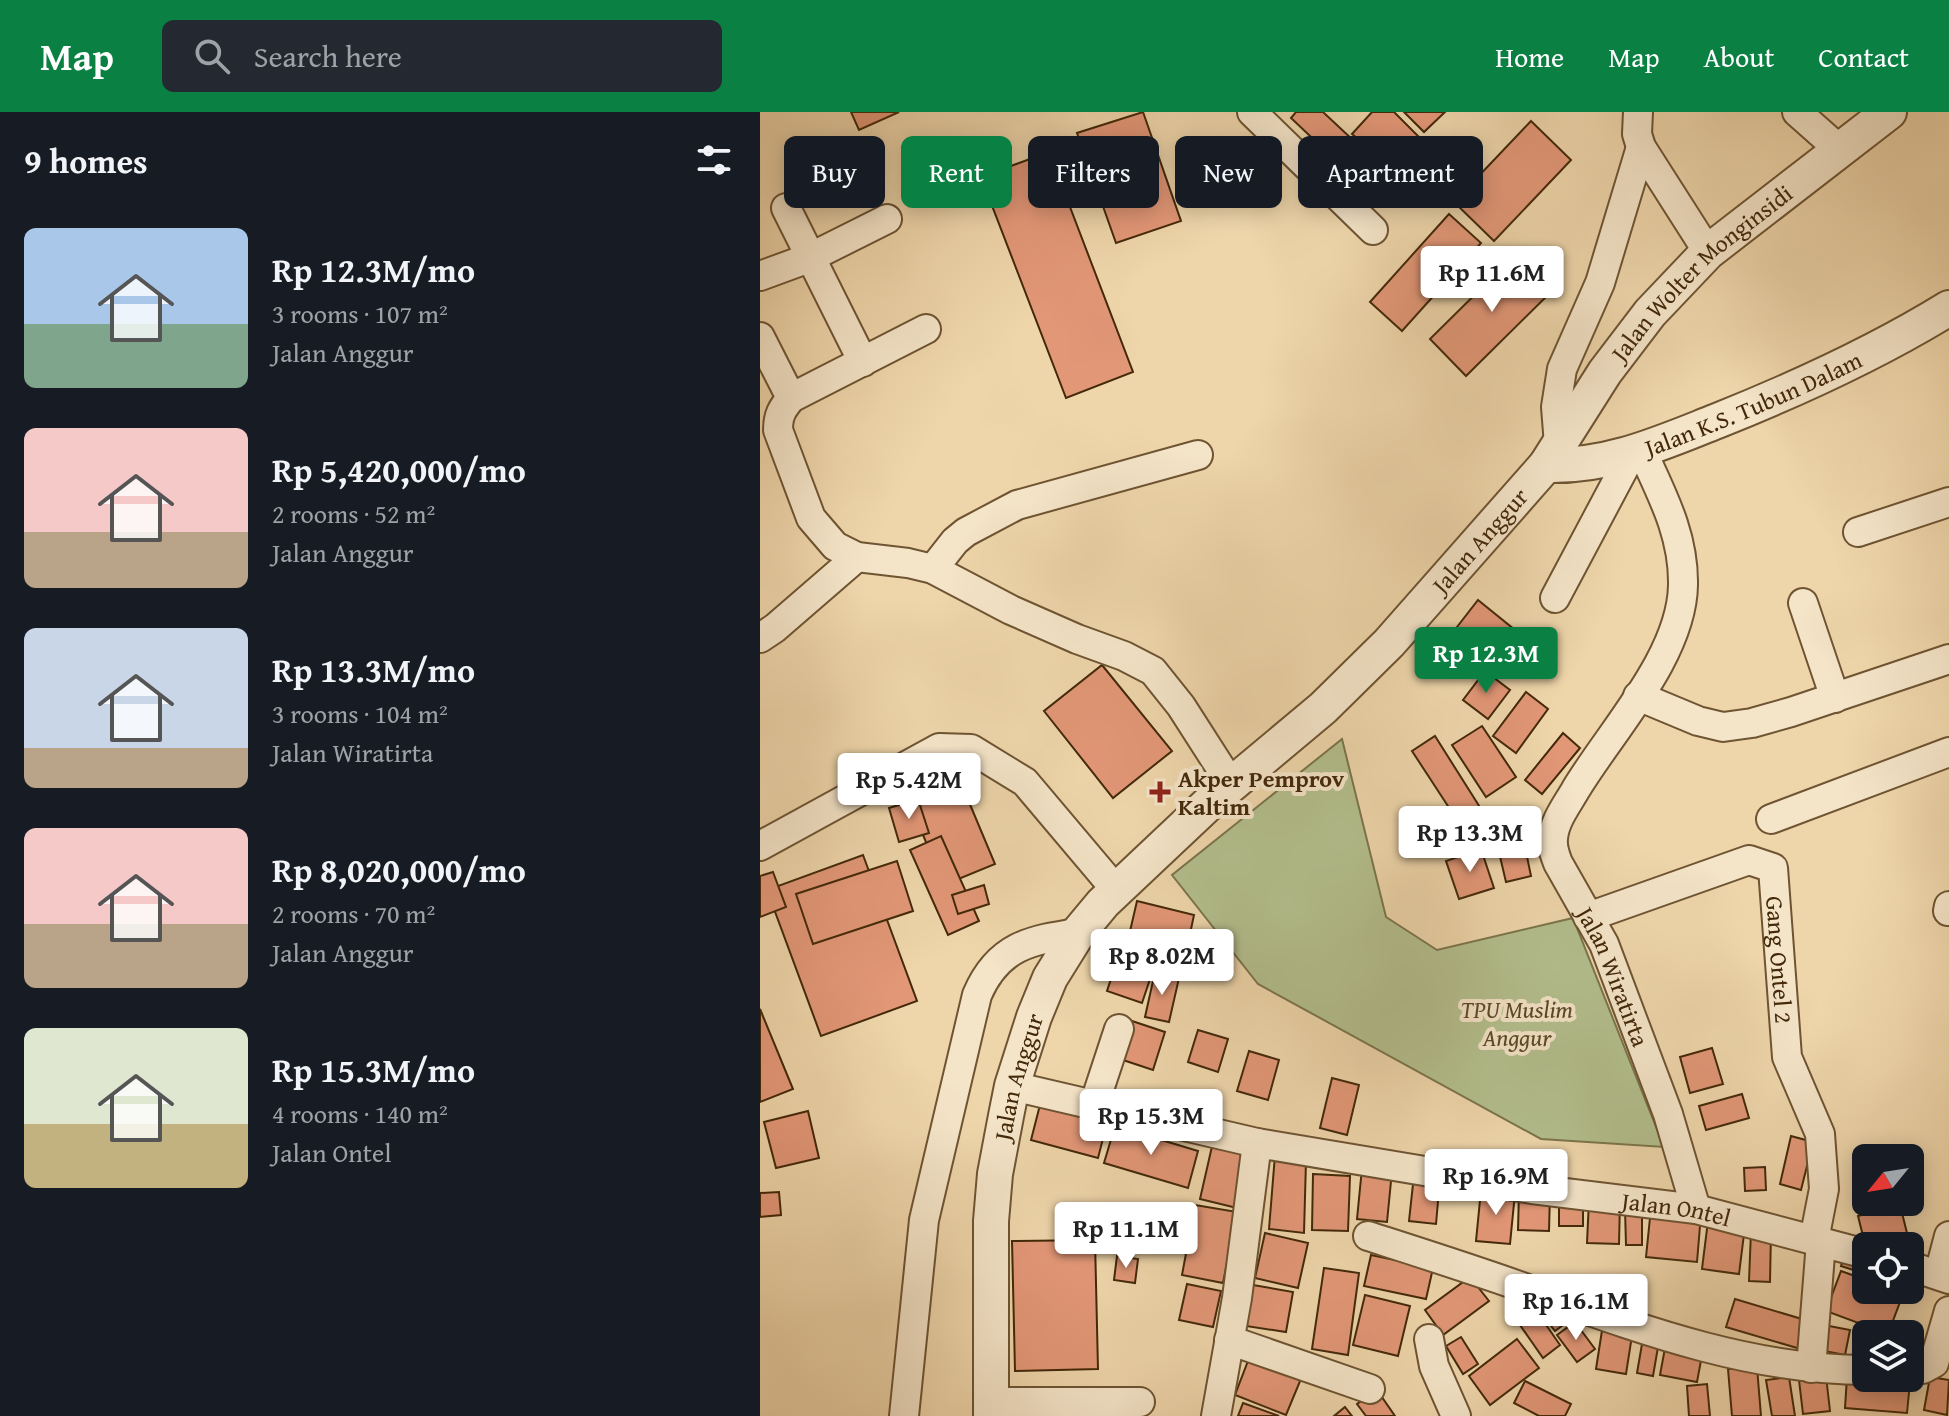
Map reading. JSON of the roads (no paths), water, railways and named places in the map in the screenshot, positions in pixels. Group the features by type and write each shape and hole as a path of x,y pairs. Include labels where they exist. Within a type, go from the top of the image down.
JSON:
{"street":[{"path":"1252,112 1373,230"},
{"path":"1638,112 1637,134 1641,147 1708,252"},
{"path":"1797,112 1841,151"},
{"name":"Jalan Wolter Monginsidi","path":"1553,455 1605,372 1650,313 1708,252 1889,112"},
{"path":"1553,455 1562,369 1600,283 1641,147"},
{"path":"786,208 863,362"},
{"path":"760,276 809,258 887,219"},
{"name":"Jalan K.S. Tubun Dalam","path":"1553,455 1564,465 1636,453 1771,398 1900,338 1949,308"},
{"path":"926,329 791,398 778,418 778,430 811,518 835,546 857,557 933,569 1011,610 1153,671 1175,697 1231,784"},
{"path":"760,337 791,398"},
{"path":"1555,598 1636,453"},
{"name":"Jalan Wiratirta","path":"1636,453 1674,521 1682,552 1683,586 1674,626 1661,658 1557,823 1553,851 1604,944 1668,1114 1696,1209"},
{"path":"933,569 966,532 1017,505 1198,455"},
{"name":"Jalan Anggur","path":"990,1409 991,1221 995,1174 1012,1086 1050,978 1078,933 1117,891 1231,784 1323,708 1389,643 1553,455"},
{"path":"1858,532 1949,502"},
{"path":"760,638 857,557"},
{"path":"1803,603 1835,698"},
{"path":"1638,696 1698,721 1723,727 1752,723 1949,659"},
{"path":"760,846 939,748 971,749 1025,782 1117,891"},
{"path":"1771,819 1949,752"},
{"name":"Gang Ontel 2","path":"1588,917 1749,860 1773,868 1787,1057 1820,1134 1824,1189 1818,1241"},
{"path":"904,1416 924,1220 977,995 985,977 1003,955 1039,938 1078,933"},
{"path":"1094,1105 1119,1029"},
{"name":"Jalan Ontel","path":"1012,1086 1257,1143 1532,1189 1696,1209 1852,1250"},
{"path":"1216,1416 1257,1143"},
{"path":"1368,1236 1490,1275 1666,1338 1747,1358 1811,1368 1852,1369"},
{"path":"1924,1271 1944,1277 1949,1236"},
{"path":"1811,1368 1818,1241"},
{"path":"1924,1368 1934,1363 1949,1311"},
{"path":"1429,1339 1434,1366 1456,1416"},
{"path":"1229,1340 1370,1389"},
{"path":"990,1409 1140,1402"}],"place":[{"name":"Akper Pemprov Kaltim","path":"1160,792"}],"park label":[{"name":"TPU Muslim Anggur","path":"1517,1023"}]}
